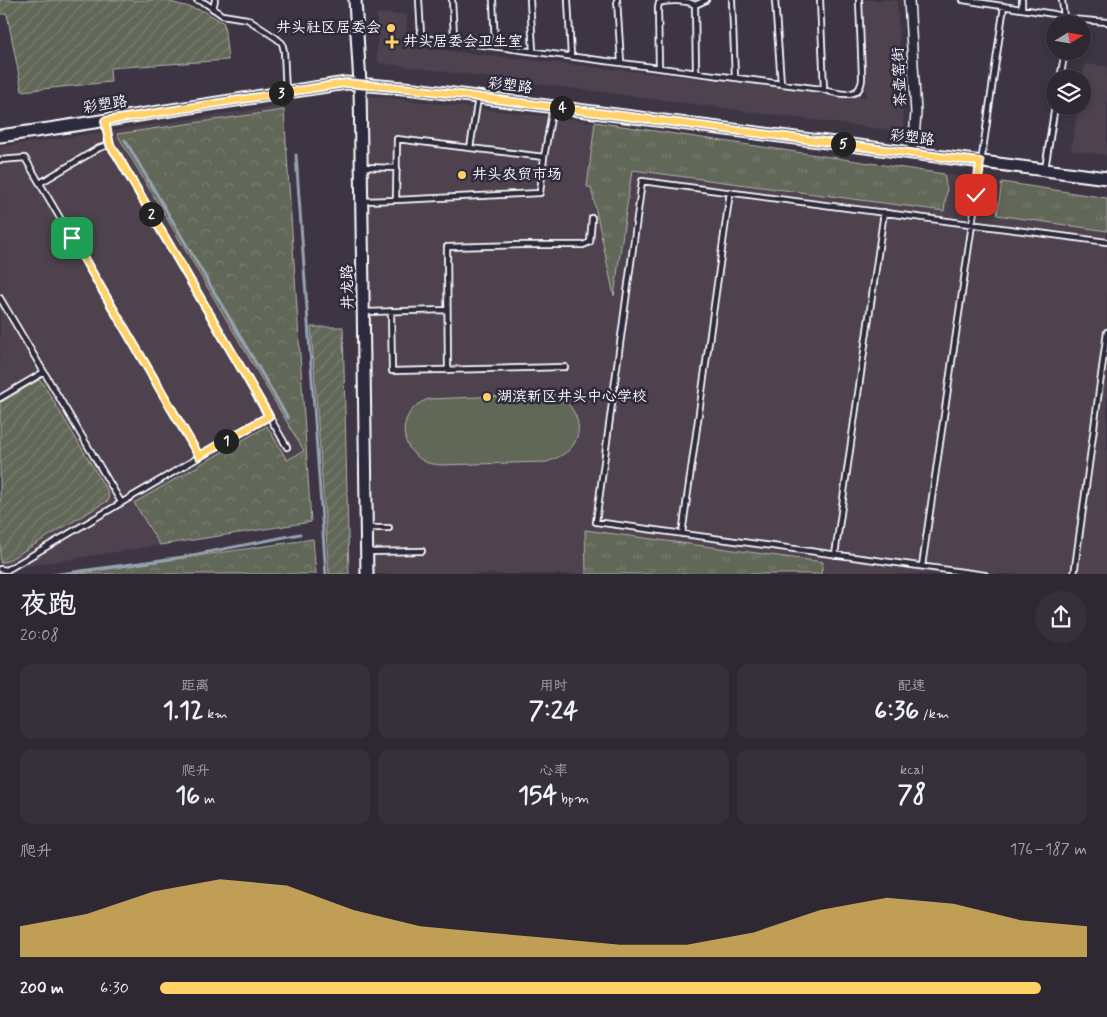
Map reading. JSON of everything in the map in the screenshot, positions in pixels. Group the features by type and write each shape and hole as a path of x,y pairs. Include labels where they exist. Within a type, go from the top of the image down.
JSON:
{"street":[{"name":"井龙路","path":"355,0 360,84 367,574"},
{"name":"茶壶窑街","path":"909,0 916,114 911,153"},
{"name":"彩塑路","path":"0,136 346,83 415,89 553,106 1107,178"}],"lane":[{"path":"197,0 205,3 222,15 247,19 282,43 286,92"},
{"path":"213,9 215,0"},
{"path":"419,0 421,35 423,38 438,40 455,39 460,42 853,94 858,90 862,76 859,0"},
{"path":"452,0 455,39"},
{"path":"492,0 495,46"},
{"path":"530,0 533,51"},
{"path":"568,0 571,56"},
{"path":"617,0 622,62"},
{"path":"659,67 659,3 665,0 692,2 695,5"},
{"path":"695,5 704,0"},
{"path":"732,0 735,77"},
{"path":"775,0 780,83"},
{"path":"820,0 824,89"},
{"path":"963,0 1057,15"},
{"path":"1022,0 1022,9"},
{"path":"1062,0 1064,15"},
{"path":"695,5 696,72"},
{"path":"922,566 1004,6"},
{"path":"1091,22 1107,22"},
{"path":"470,148 478,97"},
{"path":"362,201 540,193 553,106"},
{"path":"1044,170 1053,115"},
{"path":"105,121 110,145 287,447"},
{"path":"396,200 397,139 544,157"},
{"path":"40,183 99,148 110,145"},
{"path":"0,160 25,158 199,456"},
{"path":"361,166 397,168"},
{"path":"985,574 596,522 642,181 1107,242"},
{"path":"682,534 730,192"},
{"path":"835,555 884,212"},
{"path":"448,370 447,247 582,245 590,242 592,218"},
{"path":"0,298 121,502"},
{"path":"363,312 447,310"},
{"path":"391,311 392,371 565,367"},
{"path":"1074,574 1107,332"},
{"path":"0,398 44,372"},
{"path":"0,569 6,570 269,416"},
{"path":"366,528 389,528"},
{"path":"367,552 422,551"}],"shaded area":[{"path":"862,0 897,0 904,132 380,63 377,58 377,13 407,15 406,46 866,97"},
{"path":"1085,64 1107,66 1107,155 1071,150 1077,115 1091,115 1091,70 1084,70"},
{"path":"365,95 595,122 1107,198 1107,574 374,574"},
{"path":"284,105 311,522 0,570 0,147"}],"green space":[{"path":"0,0 163,0 204,11 224,23 228,60 110,68 111,82 22,91 7,14 0,14"},
{"path":"284,110 311,522 160,545 134,503 267,426 287,460 304,451 117,134"},
{"path":"595,122 944,174 947,190 944,211 632,170 614,296 591,187 587,187"},
{"path":"1002,182 1107,198 1107,231 997,215"},
{"path":"311,327 343,327 349,574 329,574"},
{"path":"39,380 42,382 108,492 109,500 7,561 0,563 0,403"},
{"path":"553,394 560,397 571,407 577,420 578,434 570,449 563,455 547,462 431,464 423,461 412,452 407,444 404,428 409,414 414,407 429,399"},
{"path":"585,530 823,562 821,574 586,574"},
{"path":"313,539 316,574 74,574"}],"waterway":[{"path":"125,140 288,418"},
{"path":"296,155 326,574"},
{"path":"59,574 183,557 300,534"}],"place":[{"name":"井头社区居委会","path":"391,28"},
{"name":"井头居委会卫生室","path":"392,42"},
{"name":"井头农贸市场","path":"462,175"},
{"name":"湖滨新区井头中心学校","path":"487,397"}],"route":[{"path":"72,238 199,456 269,416 110,145 105,121 346,83 360,84 415,89 980,162 976,195"}]}
